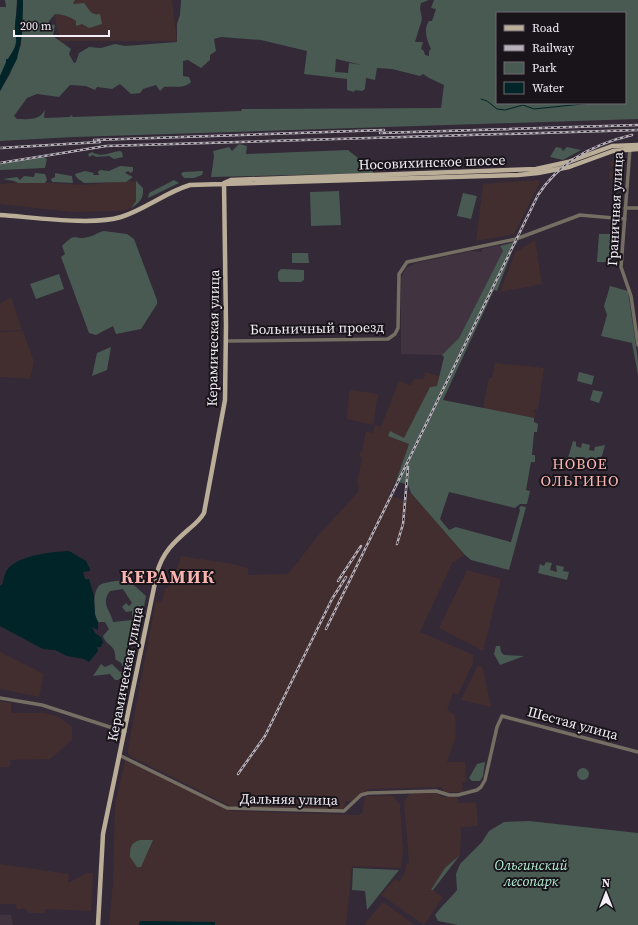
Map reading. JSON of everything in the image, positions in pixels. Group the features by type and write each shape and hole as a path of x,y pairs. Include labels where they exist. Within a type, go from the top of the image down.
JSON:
{"main road":[{"name":"Носовихинское шоссе","path":"630,147 638,145"},
{"name":"Носовихинское шоссе","path":"0,215 109,220 130,214 182,187 190,185 231,180 530,170 568,162 612,146 638,149"},
{"name":"Керамическая улица","path":"98,925 103,834 160,562 170,546 200,519 206,509 224,405 226,341 224,182"}],"street":[{"name":"Граничная улица","path":"630,147 622,270 631,296 638,344"},
{"path":"626,208 638,208"},
{"name":"Больничный проезд","path":"226,341 388,339 395,334 399,326 399,274 407,262 516,239 580,215 625,218"},
{"path":"0,698 42,705 125,732"},
{"name":"Шестая улица","path":"502,716 638,752"},
{"name":"Дальняя улица","path":"120,756 227,808 344,811 361,795 368,793 436,791 455,795 477,790 481,787 485,780 497,727 502,716"}],"shaded area":[{"path":"51,0 172,0 177,41 60,41"},
{"path":"618,157 623,157 624,160 623,182 609,179 610,171 616,171 616,166 610,166 610,162"},
{"path":"539,180 540,182 514,234 476,241 483,184"},
{"path":"136,181 136,201 131,208 123,211 73,212 0,204 0,184 35,182 83,185"},
{"path":"535,240 542,284 500,292 516,250 518,251"},
{"path":"499,245 503,251 459,338 442,355 401,354 401,278 406,268 416,263 471,251 482,252 482,249"},
{"path":"11,297 22,330 0,331 0,303"},
{"path":"23,331 34,362 30,379 0,377 0,332"},
{"path":"495,363 544,368 538,409 534,409 533,412 535,412 535,418 483,409 489,378 492,378"},
{"path":"425,372 439,376 437,386 430,387 404,439 390,431 388,436 409,444 396,480 388,495 407,501 407,494 411,493 465,555 458,559 455,563 453,561 420,632 474,655 474,661 458,695 453,693 447,710 455,715 456,726 455,739 447,762 465,762 466,782 462,782 463,792 443,792 442,787 369,789 353,801 345,801 345,807 342,810 230,806 128,754 156,601 162,602 165,588 168,588 170,581 173,581 181,556 238,565 248,568 248,575 286,574 290,572 316,538 359,491 357,481 362,459 359,453 362,452 366,431 373,433 375,425 381,427 399,381 411,385 414,379 423,379"},
{"path":"352,390 378,394 373,425 347,419 349,392"},
{"path":"467,570 501,579 483,651 439,628"},
{"path":"0,652 44,674 39,697 0,689"},
{"path":"478,665 483,668 491,707 461,700"},
{"path":"0,701 11,703 11,713 44,713 57,716 72,726 72,740 50,759 10,760 10,767 0,767"},
{"path":"125,760 231,811 359,815 362,813 362,815 365,796 393,796 400,805 403,850 401,868 352,866 346,925 109,925 113,884 115,805"},
{"path":"410,793 436,793 442,797 457,797 458,803 476,802 478,826 461,827 460,855 453,861 432,890 443,897 424,925 381,895 395,879 400,882 405,871 406,864 409,863 404,802"},
{"path":"0,864 69,874 68,883 87,873 93,873 91,911 45,909 45,913 29,913 25,908 18,910 15,904 0,904"},
{"path":"383,902 415,925 366,925 366,922"},
{"path":"0,915 11,915 13,925 0,925"}],"green space":[{"path":"5,0 17,0 15,29 17,37 15,48 0,76 0,7 6,7"},
{"path":"23,0 75,0 73,3 74,4 84,3 92,13 100,14 102,24 89,28 82,24 76,26 76,21 61,15 55,14 49,21 49,24 55,25 53,36 71,49 69,54 74,63 76,62 79,53 89,47 101,48 115,44 125,46 177,42 177,24 180,15 181,0 429,0 421,3 420,8 422,19 415,42 423,42 421,49 424,51 425,55 429,56 429,51 431,49 427,39 426,28 429,21 432,21 436,9 431,8 434,0 638,0 638,119 74,137 0,141 0,91 10,74 21,45","holes":["221,37 261,40 307,51 304,74 347,79 347,90 354,92 355,90 362,91 365,89 366,78 375,80 377,68 392,69 420,76 423,74 444,85 441,108 242,109 241,111 73,117 71,115 70,117 44,118 45,110 43,114 33,119 17,119 14,116 27,98 37,94 59,97 70,85 86,86 95,90 97,87 112,89 120,84 131,94 140,93 143,89 156,85 160,91 164,87 185,86 191,82 189,77 183,76 183,61 188,60 201,68 210,60 210,55 216,51 214,39","336,59 362,65 349,63 348,73 335,72"]},
{"path":"239,144 247,146 246,154 348,150 373,170 373,173 211,177 214,156 213,151 229,147 232,151"},
{"path":"556,147 561,148 563,151 567,147 581,150 563,160 550,157"},
{"path":"120,151 122,152 123,157 114,159 109,156 96,157 93,155 89,157 88,154 92,152 102,155"},
{"path":"44,157 47,159 45,168 0,170 0,163"},
{"path":"120,166 133,167 133,171 131,173 128,171 125,173 133,177 126,182 84,183 77,178 75,174 85,171 94,173 93,175 99,175 98,172 100,170 109,171"},
{"path":"203,171 202,175 194,178 184,178 181,174 183,172"},
{"path":"35,173 45,174 47,180 45,183 18,183 3,179 17,177 20,180 24,176 34,177"},
{"path":"55,173 72,176 73,183 52,182 51,179 55,177"},
{"path":"174,180 179,183 148,198 149,193"},
{"path":"136,181 143,188 143,195 139,202 131,208 136,201"},
{"path":"339,191 341,225 311,226 310,192"},
{"path":"463,193 477,196 471,219 457,216"},
{"path":"104,231 127,234 134,239 157,300 157,304 141,329 116,334 113,326 96,335 89,333 61,257 65,254 62,246 67,241 75,237 88,237"},
{"path":"599,234 615,234 613,262 597,262"},
{"path":"518,241 513,249 497,291 494,290 443,400 534,418 534,422 538,424 537,432 534,432 532,455 535,455 535,462 531,462 526,490 530,491 527,504 520,504 515,508 449,492 440,519 449,530 456,527 511,542 520,510 519,508 521,506 526,507 509,570 471,560 411,493 408,485 396,481 409,444 388,436 390,431 404,438 430,387 437,386 444,357 442,355 459,338 503,251 500,246"},
{"path":"292,253 308,253 309,263 292,263"},
{"path":"281,269 304,270 304,280 301,282 280,282 278,279 278,272"},
{"path":"59,274 64,289 36,299 30,284"},
{"path":"610,286 628,291 638,360 638,375 632,343 601,336 607,315 604,306"},
{"path":"111,347 107,370 92,376 97,353"},
{"path":"579,372 594,376 592,385 577,381"},
{"path":"593,390 603,392 599,403 590,400"},
{"path":"573,441 576,442 576,446 581,448 582,443 590,445 589,450 594,451 595,447 605,445 602,456 590,463 586,462 587,458 582,457 580,461 568,458"},
{"path":"546,562 552,563 550,570 557,572 556,565 564,567 563,571 569,572 567,580 538,573 540,564 544,566"},
{"path":"125,577 146,596 137,645 129,644 128,670 127,673 118,680 115,680 110,674 93,676 101,664 105,667 112,664 120,672 125,671 121,663 115,659 113,648 104,639 103,636 109,629 105,622 98,622 95,614 94,603 97,588 100,585 104,583 122,581","holes":["123,589 132,603 129,606 126,603 122,607 126,612 132,611 132,620 113,622 106,603 107,595 110,591"]},
{"path":"496,646 500,646 501,652 504,655 524,656 500,665 494,654"},
{"path":"485,762 483,776 480,781 472,781 469,778 477,764"},
{"path":"581,768 585,768 589,774 585,780 581,780 577,776 577,772"},
{"name":"Ольгинский лесопарк","path":"529,821 638,833 638,925 458,925 438,921 435,915 457,890 456,874 460,864 482,842 489,831 504,822"},
{"path":"140,840 153,840 141,867 137,867 130,857 130,851 132,844"},
{"path":"460,855 433,890 431,890 445,868"},
{"path":"353,868 399,870 367,910 365,891 352,890"}],"water":[{"path":"17,0 23,0 22,35 17,59 0,91 0,76 6,59 8,59 16,43 15,29"},
{"path":"69,551 86,561 90,569 90,571 83,572 85,579 89,579 94,596 95,615 98,622 98,630 92,627 95,633 101,637 103,642 101,647 97,647 98,651 89,662 84,659 67,656 55,650 43,649 0,626 0,586 2,585 7,570 19,561 36,555"},
{"path":"140,921 215,922 215,925 139,925"}],"waterway":[{"path":"481,99 487,101 497,109 505,110 523,105 534,109 582,104"}],"railway":[{"path":"380,133 638,125"},
{"path":"94,140 384,130"},
{"path":"0,163 106,146 638,130"},
{"path":"326,629 538,195 547,183 567,163 604,143 632,135"},
{"path":"0,148 100,142"},
{"path":"397,544 403,524 408,467"},
{"path":"338,581 361,546"},
{"path":"238,774 265,736 332,599 346,577"}],"district":[{"name":"НОВОЕ ОЛЬГИНО","path":"580,472"},
{"name":"КЕРАМИК","path":"168,577"}]}
